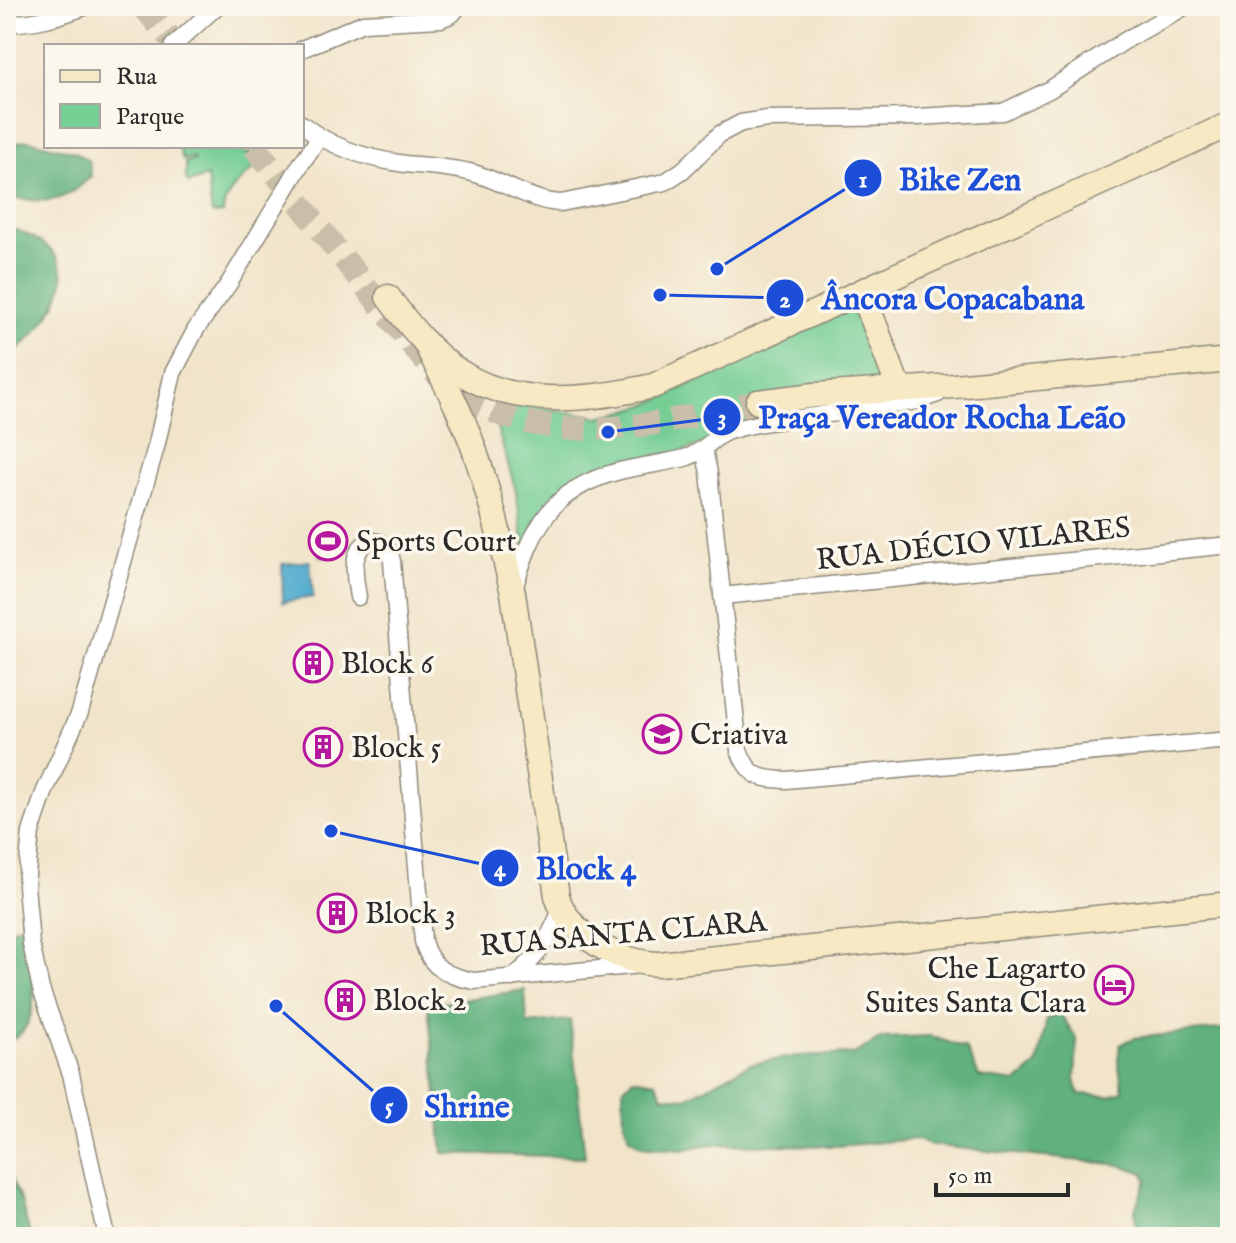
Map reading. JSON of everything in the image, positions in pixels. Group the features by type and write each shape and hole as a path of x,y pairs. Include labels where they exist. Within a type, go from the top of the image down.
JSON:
{"main road":[{"path":"388,297 425,342 460,372 503,390 560,398 604,396 653,386 733,347 877,286 1230,124"},
{"path":"877,286 868,307 896,381 894,390"},
{"path":"425,342 453,398 479,462 513,593 561,909 571,923 598,943 644,964"},
{"path":"758,402 1230,360"},
{"name":"RUA SANTA CLARA","path":"644,964 1230,904"}],"street":[{"path":"6,23 27,24 87,6"},
{"path":"175,44 217,6"},
{"path":"304,48 363,23 441,19 459,6"},
{"path":"304,126 319,138 387,160 475,173 544,201 561,203 665,182 683,170 720,134 741,123 767,119 918,117 1003,112 1049,90 1186,6"},
{"path":"107,1237 74,1087 41,989 31,944 26,885 31,832 44,793 80,712 156,447 173,373 196,329 228,285 319,138"},
{"path":"513,593 524,555 541,520 570,494 588,483 614,472 685,458 704,450 728,431 917,401 954,386"},
{"path":"704,450 739,750 744,765 754,775 786,780 1230,740"},
{"name":"RUA SANTA CLARA","path":"358,597 355,555 360,546 368,541 384,543 389,548 392,561 423,941 439,969 455,978 474,981 644,964"},
{"name":"RUA DÉCIO VILARES","path":"722,596 1230,545"},
{"path":"511,979 541,951 561,909"}],"green space":[{"path":"28,140 44,144 44,148 75,152 89,161 91,176 71,193 52,200 6,197 6,145"},
{"path":"240,148 247,155 250,152 259,164 231,192 223,213 212,214 207,176 189,183 184,163 194,160 193,157 183,160 179,149"},
{"path":"6,228 41,242 56,256 62,271 61,288 45,320 6,360"},
{"path":"851,308 889,395 773,419 677,453 657,455 591,478 524,546 516,491 494,417 506,402 598,417 619,413 651,403"},
{"name":"Sports Court","path":"336,525 338,555 320,557 317,528"},
{"path":"28,924 34,991 32,1008 28,1023 19,1035 6,1041 6,934 13,928"},
{"path":"525,990 527,1024 570,1020 585,1157 443,1153 428,1005"},
{"path":"1060,1013 1077,1039 1075,1079 1079,1094 1110,1096 1123,1091 1118,1060 1120,1045 1134,1038 1230,1028 1230,1237 1132,1237 1136,1225 1135,1209 1147,1180 1144,1173 1121,1165 929,1145 915,1139 838,1146 711,1144 681,1150 641,1146 629,1137 624,1122 623,1089 633,1078 656,1082 663,1096 686,1098 750,1064 798,1056 854,1054 882,1038 930,1036 966,1048 979,1077 1017,1082 1037,1065 1047,1019"},
{"path":"6,1169 20,1199 31,1237 6,1237"}],"water":[{"path":"310,561 313,597 283,602 282,564"}],"tunnel":[{"path":"143,6 175,44"},
{"path":"256,148 432,370 468,398 506,416 546,426 588,429 673,420 758,402"}],"place":[{"name":"Bike Zen","path":"717,269"},
{"name":"Âncora Copacabana","path":"660,295"},
{"name":"Praça Vereador Rocha Leão","path":"608,432"},
{"name":"Sports Court","path":"328,541"},
{"name":"Block 6","path":"313,663"},
{"name":"Criativa","path":"662,734"},
{"name":"Block 5","path":"323,747"},
{"name":"Block 4","path":"331,831"},
{"name":"Block 3","path":"337,913"},
{"name":"Che Lagarto Suites Santa Clara","path":"1114,985"},
{"name":"Block 2","path":"345,1000"},
{"name":"Shrine","path":"276,1006"}]}
